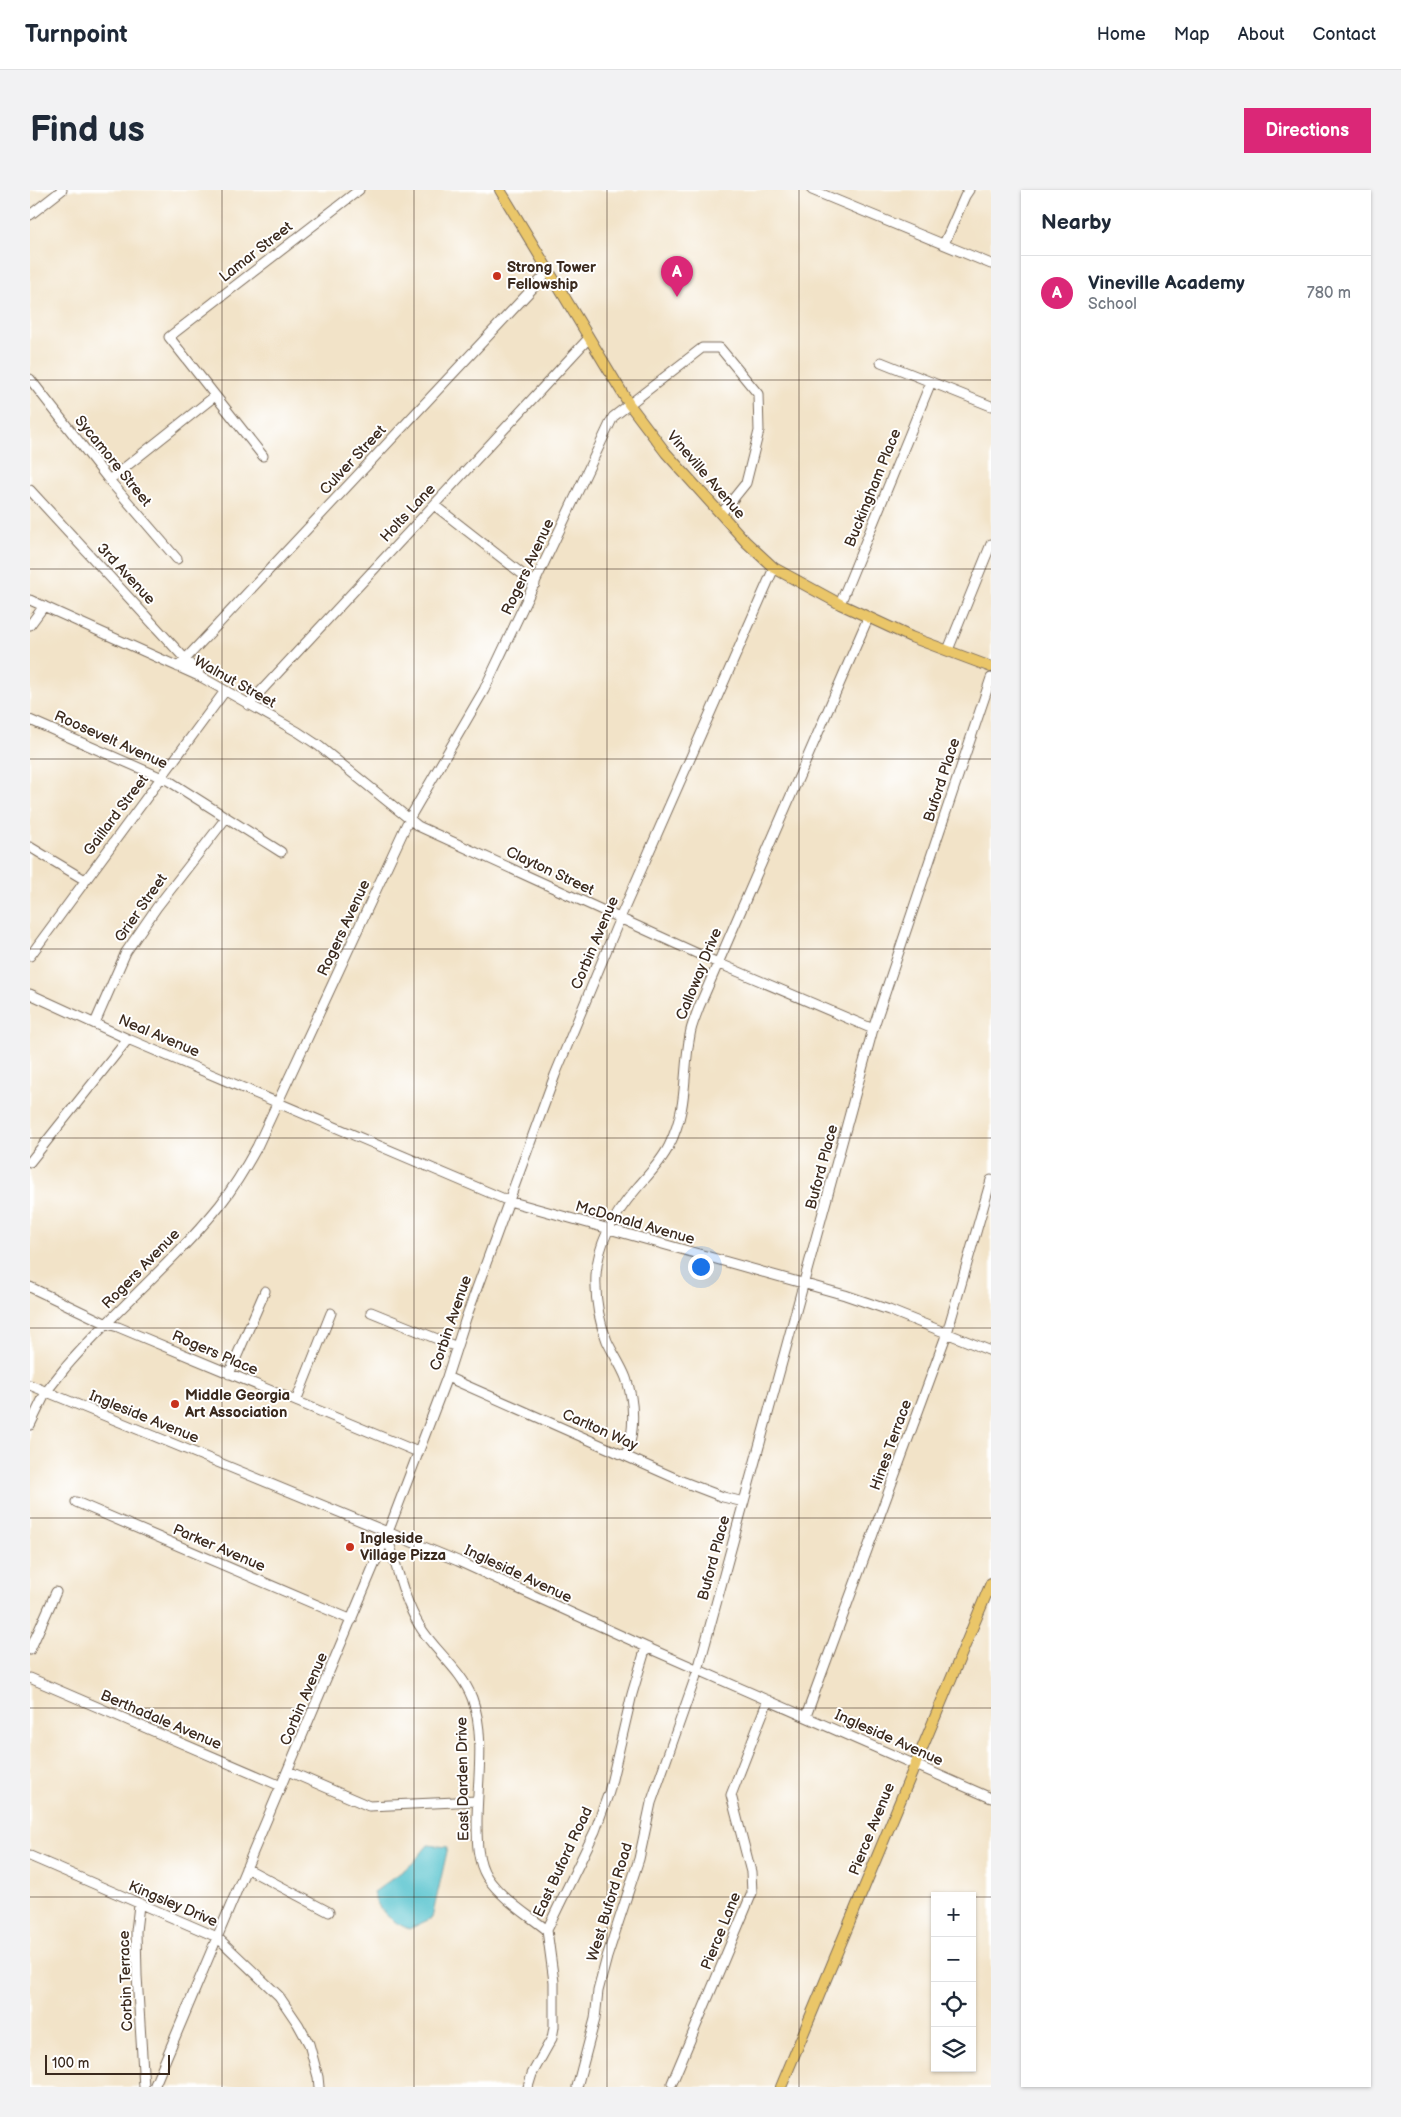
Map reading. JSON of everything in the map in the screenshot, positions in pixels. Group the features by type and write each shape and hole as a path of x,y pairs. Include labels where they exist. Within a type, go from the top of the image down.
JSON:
{"main road":[{"name":"Vineville Avenue","path":"500,190 588,339 629,404 666,453 746,542 774,568 840,604 868,618 991,667"},
{"name":"Pierce Avenue","path":"781,2087 991,1583"}],"street":[{"path":"30,215 62,190"},
{"name":"Lamar Street","path":"215,396 169,336 359,190"},
{"path":"812,190 991,264"},
{"path":"944,244 969,190"},
{"name":"Culver Street","path":"178,667 548,272"},
{"name":"Holts Lane","path":"248,705 588,339"},
{"name":"Rogers Avenue","path":"30,1426 46,1392 77,1355 196,1232 222,1203 239,1178 257,1147 409,819 484,690 613,417 702,348 720,348 758,394 759,431 746,483 721,514"},
{"path":"881,362 991,406"},
{"name":"Sycamore Street","path":"30,379 109,480 177,559"},
{"name":"Buckingham Place","path":"840,604 931,382"},
{"path":"109,480 215,396 263,456"},
{"name":"3rd Avenue","path":"30,490 203,678"},
{"path":"434,505 535,584"},
{"path":"948,650 991,544"},
{"name":"Corbin Avenue","path":"154,2087 388,1532 447,1377 555,1075 620,918 774,568"},
{"name":"Walnut Street","path":"30,600 203,678 319,746 409,819"},
{"path":"30,625 44,606"},
{"name":"Calloway Drive","path":"627,1456 632,1438 633,1408 626,1379 607,1341 598,1308 596,1274 601,1248 608,1230 620,1209 662,1158 676,1131 682,1113 686,1088 690,1034 718,963 868,618"},
{"name":"Buford Place","path":"698,1670 874,1029 991,678"},
{"name":"Gaillard Street","path":"30,956 225,691"},
{"name":"Roosevelt Avenue","path":"30,720 169,781 280,852"},
{"name":"Grier Street","path":"95,1024 126,952 226,818"},
{"name":"Clayton Street","path":"409,819 418,826 718,963 874,1029"},
{"path":"30,847 85,880"},
{"name":"Neal Avenue","path":"30,994 128,1039 278,1102"},
{"path":"30,1162 128,1039"},
{"name":"McDonald Avenue","path":"278,1102 509,1201 608,1230 805,1283 889,1310 991,1351"},
{"name":"Hines Terrace","path":"806,1716 946,1333 991,1180"},
{"name":"Rogers Place","path":"30,1287 107,1324 418,1452"},
{"path":"229,1374 265,1290"},
{"path":"371,1312 457,1347"},
{"path":"296,1401 331,1313"},
{"name":"Carlton Way","path":"447,1377 692,1485 723,1497 744,1502"},
{"name":"Ingleside Avenue","path":"30,1385 463,1563 646,1647 915,1763 991,1798"},
{"name":"Parker Avenue","path":"76,1502 352,1620"},
{"name":"East Darden Drive","path":"388,1532 388,1543 418,1623 460,1675 467,1686 474,1706 478,1723 478,1850 481,1866 488,1878 502,1894 547,1930"},
{"path":"30,1650 56,1592"},
{"name":"East Buford Road","path":"528,2087 532,2074 552,2038 554,2027 554,1982 547,1930 595,1831 609,1792 632,1694 646,1647"},
{"name":"West Buford Road","path":"577,2087 594,2019 598,1991 639,1859 651,1803 698,1670"},
{"name":"Berthadale Avenue","path":"30,1678 281,1786"},
{"name":"Pierce Lane","path":"672,2083 752,1893 751,1872 731,1795 768,1700"},
{"path":"288,1771 369,1806 477,1801"},
{"name":"Kingsley Drive","path":"30,1856 218,1938 279,1996 298,2024 309,2044 319,2087"},
{"path":"246,1868 329,1912"},
{"name":"Corbin Terrace","path":"139,1905 136,1931 137,1976 144,2087"}],"water":[{"path":"428,1845 448,1847 432,1918 409,1929 386,1915 378,1905 373,1893 412,1864"}],"place":[{"name":"Strong Tower Fellowship","path":"497,276"},
{"name":"Vineville Academy","path":"677,297"},
{"name":"Middle Georgia Art Association","path":"175,1404"},
{"name":"Ingleside Village Pizza","path":"350,1547"}]}
